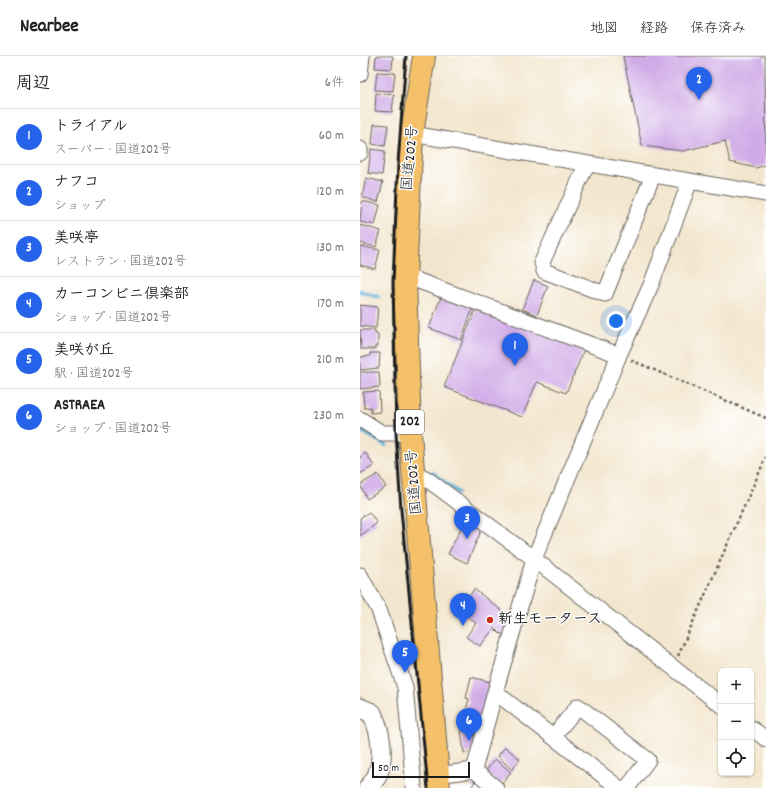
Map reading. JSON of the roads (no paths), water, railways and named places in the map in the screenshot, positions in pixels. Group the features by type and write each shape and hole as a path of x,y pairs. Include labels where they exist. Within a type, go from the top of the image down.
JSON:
{"highway":[{"name":"国道202号","path":"424,56 412,134 405,279 410,433 438,782"}],"street":[{"path":"360,74 362,56"},
{"path":"412,134 766,194"},
{"path":"587,164 542,262 544,271 605,294 653,175"},
{"path":"474,770 494,692 536,554 619,355 651,285 690,181"},
{"path":"405,279 416,280 619,355"},
{"path":"360,420 382,432 410,433"},
{"path":"414,472 427,479 536,554 676,662 720,704"},
{"path":"360,575 380,610 405,687 414,788"},
{"path":"494,692 619,788"},
{"path":"553,737 578,706 648,760 627,788"},
{"path":"360,708 372,713 378,726 380,760 379,772 373,784 368,788"},
{"path":"754,730 766,739"},
{"path":"438,782 474,770"},
{"path":"474,770 496,788"}],"waterway":[{"path":"360,291 378,297"},
{"path":"360,430 386,445"},
{"path":"432,472 458,493"}],"railway":[{"path":"406,56 398,163 393,282 396,433 401,510 428,788"}],"place":[{"name":"ナフコ","path":"699,100"},
{"name":"トライアル","path":"515,366"},
{"name":"美咲亭","path":"467,539"},
{"name":"新生モータース","path":"490,620"},
{"name":"カーコンビニ倶楽部","path":"463,626"},
{"name":"美咲が丘","path":"405,673"},
{"name":"ASTRAEA","path":"469,741"}]}
